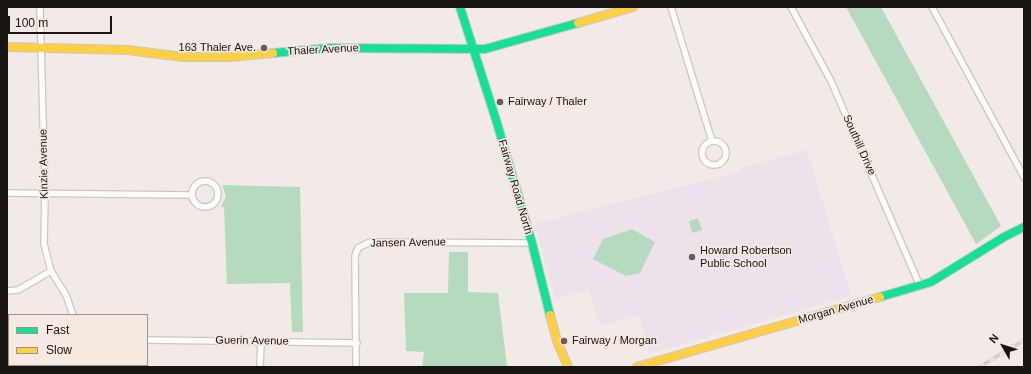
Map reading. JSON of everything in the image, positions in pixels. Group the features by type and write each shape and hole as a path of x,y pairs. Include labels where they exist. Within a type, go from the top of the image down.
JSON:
{"street":[{"name":"Kinzie Avenue","path":"40,7 45,194 44,244 51,271 66,296 73,314"},
{"name":"Fairway Road North","path":"460,7 497,123 532,243 557,341 568,367"},
{"name":"Thaler Avenue","path":"7,47 128,50 183,57 230,57 330,48 491,48 633,7"},
{"path":"672,7 712,141"},
{"name":"Southill Drive","path":"791,7 831,81 920,286"},
{"path":"932,7 1024,178"},
{"path":"712,141 721,142 727,152 725,160 717,166 710,165 704,161 702,157 705,145 712,141"},
{"path":"204,181 213,184 218,194 215,203 212,206 204,207 199,206 194,201 192,195 194,187 198,183 204,181"},
{"path":"7,193 192,195"},
{"name":"Morgan Avenue","path":"637,367 932,282 1004,237 1024,227"},
{"name":"Jansen Avenue","path":"356,367 355,256 358,248 370,242 532,243"},
{"path":"7,291 18,290 51,271"},
{"name":"Guerin Avenue","path":"148,340 356,343"},
{"path":"260,367 261,341"}],"shaded area":[{"name":"Howard Robertson Public School","path":"807,150 851,296 649,354 639,316 600,326 588,289 555,299 535,224 738,172 740,168"}],"green space":[{"path":"846,7 881,7 1001,226 976,244"},
{"path":"222,185 300,187 303,332 292,332 290,283 227,284 224,207 221,207 226,196"},
{"path":"698,218 702,230 692,233 689,221"},
{"path":"632,229 655,242 640,273 626,276 593,259 603,239"},
{"path":"449,252 468,252 468,292 498,293 507,367 422,367 424,352 406,351 404,293 448,293"}],"railway":[{"path":"979,367 1024,340"}],"traffic: fast":[{"path":"460,7 497,123 532,243 550,315"},
{"path":"273,53 330,48 485,49 578,23"},
{"path":"880,297 931,282 1004,237 1024,227"}],"traffic: slow":[{"path":"578,23 633,7"},
{"path":"7,47 128,50 183,57 230,57 273,53"},
{"path":"637,367 880,297"},
{"path":"550,315 557,341 568,367"}],"place":[{"name":"163 Thaler Ave.","path":"264,48"},
{"name":"Fairway / Thaler","path":"500,102"},
{"name":"Howard Robertson Public School","path":"692,257"},
{"name":"Fairway / Morgan","path":"564,341"}]}
